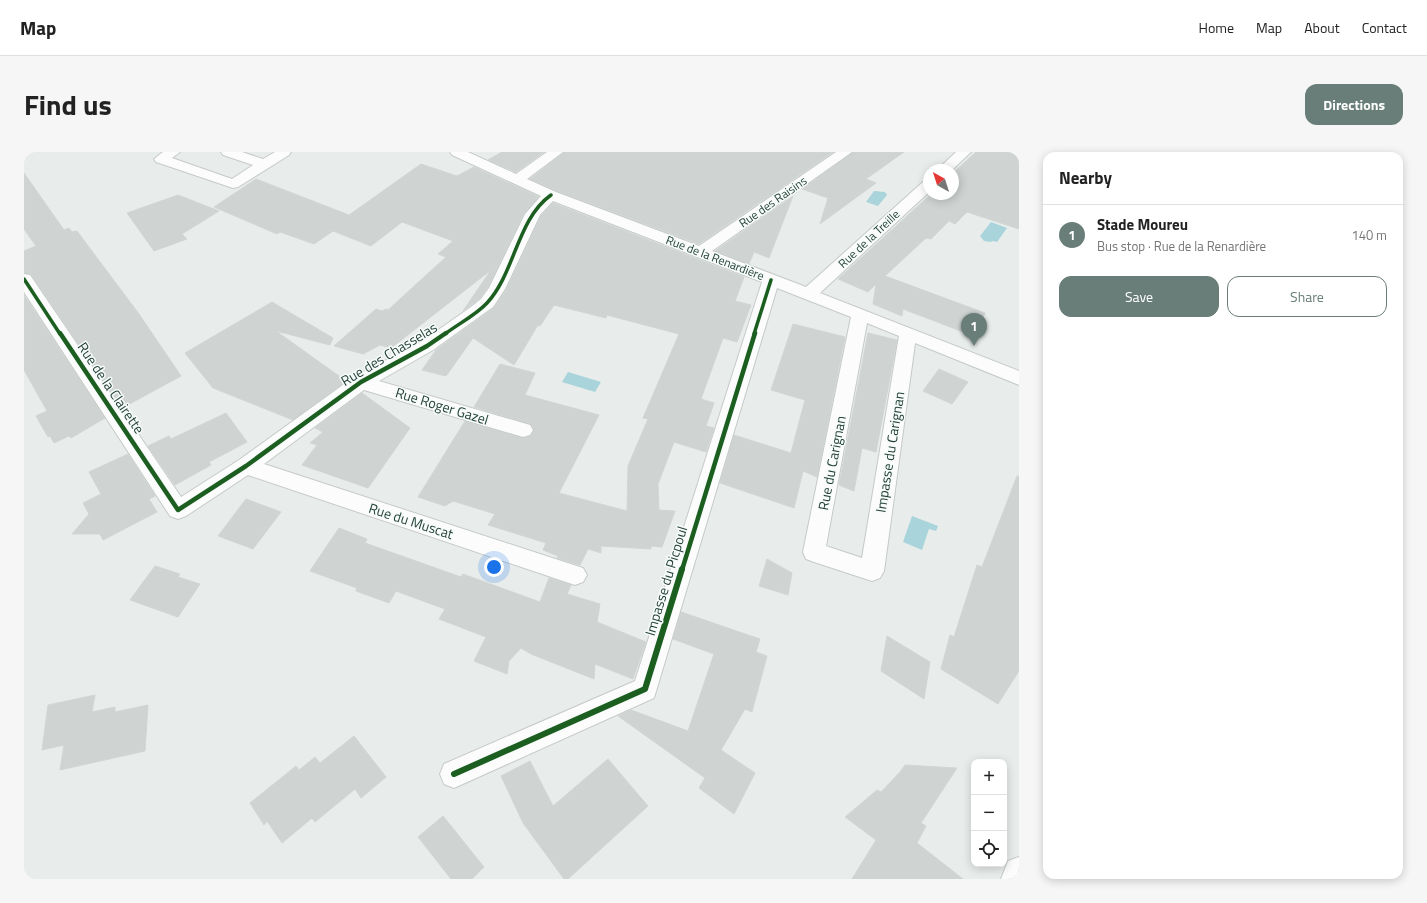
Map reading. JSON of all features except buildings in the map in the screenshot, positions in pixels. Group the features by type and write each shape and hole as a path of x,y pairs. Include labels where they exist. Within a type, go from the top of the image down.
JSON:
{"street":[{"path":"173,152 161,159 233,184 284,152"},
{"path":"228,152 264,164"},
{"name":"Rue de la Renardière","path":"456,152 551,195 809,294 1019,378"},
{"path":"516,180 556,152"},
{"name":"Rue des Raisins","path":"701,252 844,152"},
{"path":"951,164 964,152"},
{"name":"Rue de la Treille","path":"809,294 923,190"},
{"name":"Rue des Chasselas","path":"178,510 246,466 361,382 427,346 487,303 497,289 528,223 544,200 551,195"},
{"name":"Rue de la Clairette","path":"24,279 178,510"},
{"name":"Impasse du Picpoul","path":"454,774 645,689 771,280"},
{"name":"Rue du Carignan","path":"860,314 814,552 872,570"},
{"name":"Impasse du Carignan","path":"872,570 908,333"},
{"name":"Rue Roger Gazel","path":"361,382 523,430"},
{"name":"Rue du Muscat","path":"246,466 575,575"},
{"path":"1016,879 1019,872"}],"water":[{"path":"874,191 885,192 887,195 878,206 866,202"},
{"path":"991,222 1007,228 997,242 984,241 980,236"},
{"path":"568,372 601,382 595,392 562,382"},
{"path":"912,516 938,526 936,531 929,529 922,550 903,542"}],"cycle path":[{"path":"24,279 178,510 246,466 361,382 427,346 487,303 497,289 533,214 544,200 551,195"},
{"path":"454,774 645,689 771,280"}],"place":[{"name":"Stade Moureu","path":"974,346"}]}
